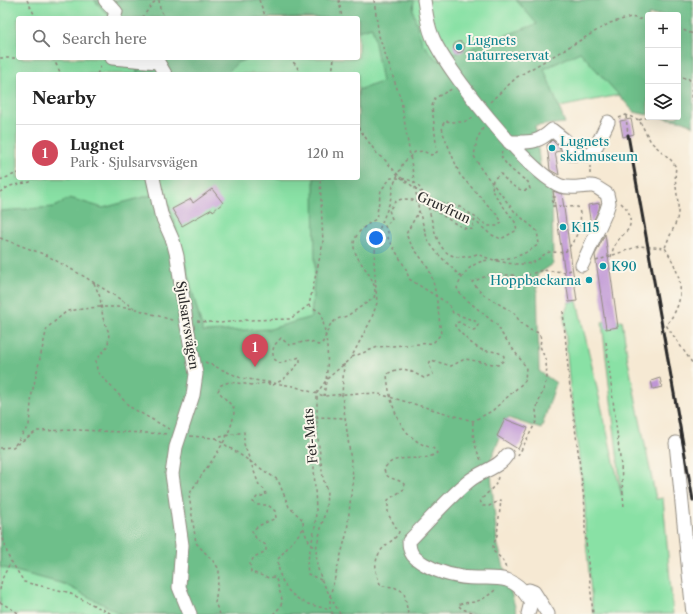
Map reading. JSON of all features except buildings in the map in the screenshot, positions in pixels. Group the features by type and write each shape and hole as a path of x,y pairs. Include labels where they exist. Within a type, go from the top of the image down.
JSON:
{"street":[{"path":"105,0 116,12 115,16"},
{"path":"424,0 432,36 449,66 509,142 549,179 561,186 574,188 592,185 607,194 609,203 606,212 582,265"},
{"path":"135,60 158,62 164,72"},
{"path":"509,142 533,142 544,138 552,130 566,141 570,154 592,155 608,122"},
{"name":"Sjulsarvsvägen","path":"153,180 161,214 173,241 177,256 196,384 173,462 172,484 182,545 179,587 190,614"},
{"path":"676,443 693,614"},
{"path":"507,455 503,462 471,480 452,496 409,541 409,550 414,558 443,573 459,577 504,579 534,592 548,614"},
{"path":"518,585 531,602 528,614"}],"path":[{"path":"26,0 35,16"},
{"path":"143,16 153,3 158,0 160,9 164,16"},
{"path":"259,0 265,16"},
{"path":"339,0 342,16"},
{"path":"374,0 379,36 401,100 417,202 428,241 438,254 461,277"},
{"path":"193,357 241,378 293,386 324,396 359,393 379,394 473,421 492,411 525,381 526,367 502,334 498,326 461,295 456,288 461,277 472,265 491,260 510,259 526,254 539,244 537,231 515,212 480,169 474,156 477,139 489,103 517,78 610,23 631,17 645,20"},
{"path":"681,29 693,34"},
{"path":"0,58 16,58"},
{"path":"54,60 60,72"},
{"path":"98,72 102,65 102,60"},
{"path":"291,60 297,66 298,72"},
{"path":"332,72 334,60"},
{"path":"681,75 692,83 691,98 693,101"},
{"path":"410,156 416,152 423,151 431,155 437,152 432,106 435,98 454,88 465,87"},
{"path":"402,178 423,194 442,203 460,207 488,226 498,226 502,222 460,175 442,126 445,121 468,121 486,113"},
{"path":"626,115 625,120 628,135"},
{"path":"608,122 626,115 639,120 645,118"},
{"path":"639,120 651,142 671,160 676,167 674,180 678,194 677,219 665,248"},
{"path":"360,130 378,155 385,160 399,177"},
{"path":"492,184 495,176 501,174 506,180 520,190 530,189 528,182 517,175 504,163 501,156 503,148 509,142"},
{"name":"Fet-Mats","path":"340,614 322,581 317,566 316,549 326,508 327,491 323,478 317,431 317,394 327,379 351,358 361,341 377,303 374,250 377,235 390,202 393,186 399,177 404,163 410,156"},
{"path":"0,180 16,175"},
{"path":"220,614 215,602 219,576 218,569 213,561 196,543 189,495 226,436 234,414 234,408 218,391 221,385 228,382 253,385 265,383 270,385 278,383 300,362 300,357 280,363 274,358 272,353 274,344 281,338 289,345 309,341 318,345 323,342 330,325 347,316 374,298 376,293 373,282 356,253 355,239 363,226 376,219 381,190 391,178 399,177 414,182 423,194 435,236 450,254 456,257 465,258 477,254 491,260 505,263 535,262 548,252 565,252 576,238 581,215 578,207 552,206 552,197 563,196"},
{"path":"0,192 10,186 30,182 32,180"},
{"path":"186,321 220,322 290,319 309,305 323,243 320,180"},
{"name":"Gruvfrun","path":"408,614 404,592 394,587 381,586 374,572 376,560 382,548 396,539 399,532 388,514 388,500 404,489 404,484 400,480 390,479 385,474 384,469 388,463 400,458 410,457 421,459 431,457 437,453 433,448 413,440 395,412 390,397 387,374 397,368 406,369 424,378 433,374 429,364 431,360 451,366 465,359 498,365 503,360 504,356 499,352 481,349 465,337 455,326 455,323 459,322 473,330 476,329 478,325 475,321 453,313 450,306 435,294 409,279 406,269 388,238 388,232 385,226 392,219 389,210 396,202 407,200 417,202 427,207 467,230 473,229 474,220 490,234 501,238 517,230 515,222 492,191 492,184"},
{"path":"611,257 615,245 626,234 631,225 628,210 617,201"},
{"path":"351,358 378,347 433,343 441,334 438,309 429,271 412,249 406,234 419,211"},
{"path":"0,238 46,255 136,309"},
{"path":"582,265 611,257 639,246 665,248"},
{"path":"665,248 676,266 681,284 678,304 674,316 666,325 693,364"},
{"path":"507,455 514,453 519,456 537,420 536,410 547,379 546,360 540,346 540,333 530,330 520,322 514,313 484,295 472,282 489,275 513,275 517,280 542,270 566,272"},
{"path":"94,283 100,297 103,318 109,333 108,345 96,361 96,371 130,407 180,435"},
{"path":"309,305 321,313 326,334 329,365 324,396"},
{"path":"13,447 29,425 32,393 47,328 67,311 98,307 117,307 136,309 172,320"},
{"path":"563,311 569,379 585,507 585,530 593,614"},
{"path":"606,342 621,466 624,508"},
{"path":"332,614 330,610 330,596 347,532 353,476 342,395 344,363"},
{"path":"322,581 308,574 307,564 315,527 316,491 314,467 307,440 307,433 318,417 345,418"},
{"path":"473,421 472,430 476,450 492,468 498,478 496,484 480,501 483,506 501,500 497,535 493,546 494,552 506,564 506,573 502,583 489,595 474,602 463,602 458,605 478,614"},
{"path":"0,448 13,447 37,431 84,430 215,438 244,432 244,444 252,462 259,485 265,490 266,494 257,497 253,502 257,505 268,505 275,511 276,518 258,526 252,531 257,540 266,545 266,551 254,557 250,564 251,572 269,578 274,577 278,581 283,597 282,604 273,614"},
{"path":"215,438 278,480 289,507 303,520 303,529 311,544 316,549"},
{"path":"0,527 11,561 24,582 67,592 112,614"},
{"path":"303,529 278,559 278,571 281,582 287,591 307,604 330,610"},
{"path":"0,590 2,579 11,561"},
{"path":"0,602 20,614"}],"green space":[{"path":"0,0 693,0 681,12 645,12 645,90 511,117 480,470 507,614 0,614"},
{"path":"94,0 414,0 413,11 422,43 437,60 537,24 516,0 693,0 693,126 684,121 678,120 681,120 681,12 645,12 645,114 634,112 580,52 544,69 565,123 535,126 542,182 552,190 553,264 537,275 539,371 556,383 541,429 508,418 490,462 497,542 517,614 121,614 64,584 0,567 0,211 54,207 70,198 103,208 147,196 165,193 174,221 203,332 270,329 311,317 315,268 314,180 360,180 360,89 382,82 372,27 360,30 360,16 109,16"},
{"path":"137,60 246,60 238,62 228,72 137,72"},
{"path":"577,301 622,497 602,322 622,320 628,361 656,499 663,498 673,614 593,614 585,530 585,507 569,379 564,315 569,302"}],"railway":[{"path":"628,135 693,500"}],"place":[{"name":"Lugnets naturreservat","path":"459,47"},
{"name":"Lugnets skidmuseum","path":"552,148"},
{"name":"K115","path":"563,227"},
{"name":"K90","path":"603,266"},
{"name":"Hoppbackarna","path":"589,280"},
{"name":"Lugnet","path":"255,367"}]}
